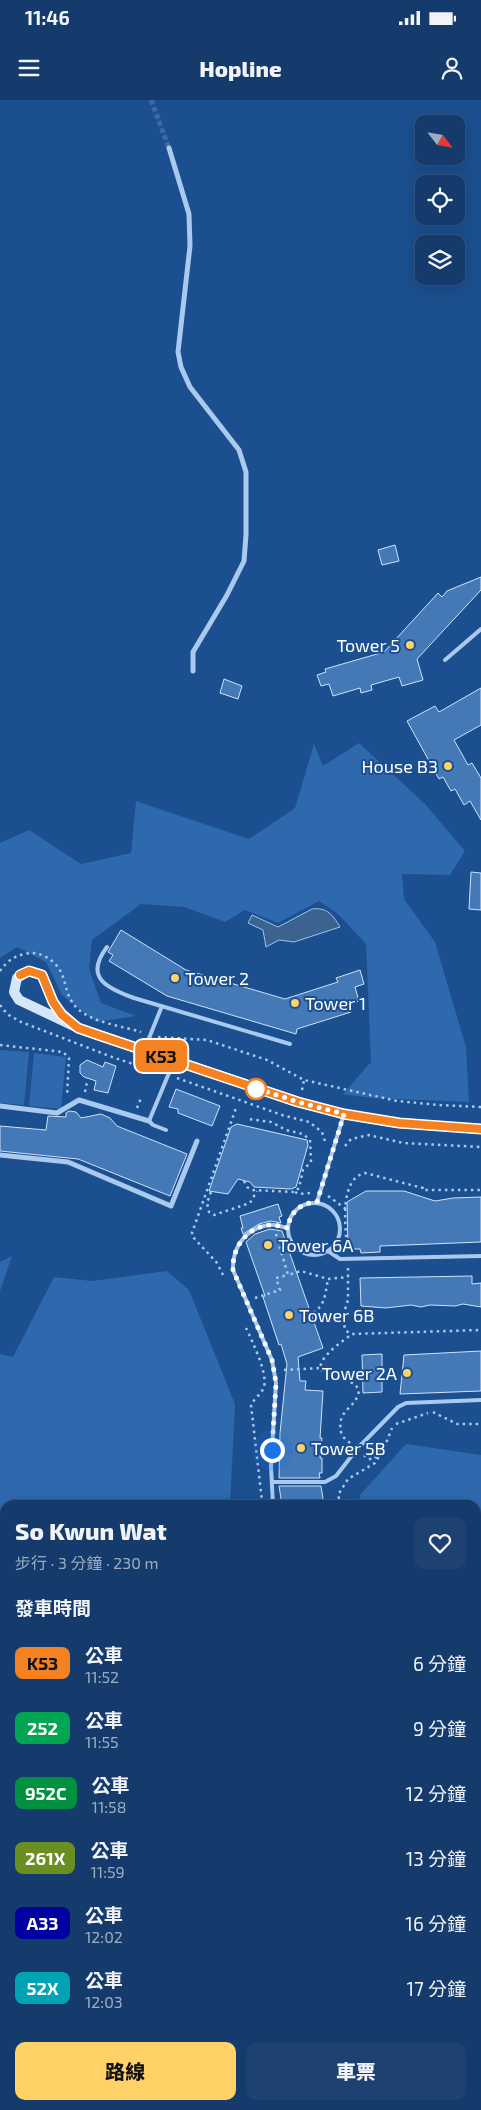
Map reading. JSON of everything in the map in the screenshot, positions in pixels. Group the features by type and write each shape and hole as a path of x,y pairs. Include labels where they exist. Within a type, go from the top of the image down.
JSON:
{"street":[{"path":"169,148 188,214 190,246 178,352 190,387 238,450 247,480 244,561 227,595 193,652 193,672"},
{"path":"78,1028 56,1008 42,975 29,971 17,978 14,987 19,1000 78,1028 298,1102 344,1114 399,1123 481,1129"},
{"path":"0,1106 57,1113 79,1100 148,1121"},
{"path":"0,1155 68,1162 171,1206 197,1141"}],"lane":[{"path":"445,660 481,629"},
{"path":"107,947 97,963 98,976 102,982 121,994 290,1044"},
{"path":"144,1050 162,1006"},
{"path":"166,1130 148,1121 174,1061"},
{"path":"317,1202 318,1193 344,1114"},
{"path":"317,1202 333,1210 340,1224 338,1239 328,1251 312,1255 304,1253 292,1243 288,1228 289,1220 298,1208 305,1204 317,1202"},
{"path":"274,1500 272,1482 276,1383 274,1371 272,1360 233,1270 233,1258 235,1250 251,1232 262,1227 274,1225 288,1228"},
{"path":"328,1251 340,1259 481,1256"},
{"path":"272,1482 325,1482 336,1476 390,1414 406,1403 481,1400"}],"path":[{"path":"0,971 9,961 21,955 34,953 51,961 60,968 68,995 80,1011 94,1018 159,1037 207,1040 266,1060 304,1080 378,1096 439,1105 481,1107"},
{"path":"0,1044 63,1052 69,1058 67,1107"},
{"path":"69,1071 75,1071"},
{"path":"226,1280 217,1263 192,1236 192,1233 236,1108"},
{"path":"248,1120 271,1122 286,1130 303,1134 310,1140 310,1162 304,1170 299,1188 295,1192"},
{"path":"244,1181 247,1187 257,1191 295,1192 299,1194 318,1193 329,1196 346,1209 346,1196 356,1176 365,1173 423,1188 423,1190 481,1190"},
{"path":"211,1192 207,1206 209,1212 214,1215 250,1203 257,1191"},
{"path":"274,1225 288,1274"},
{"path":"246,1301 280,1290 276,1278 300,1271 328,1279 348,1277"},
{"path":"306,1315 315,1313 320,1309 328,1279"},
{"path":"348,1295 342,1319 346,1331 352,1334 481,1330"},
{"path":"245,1325 260,1361 265,1382 263,1390 251,1405 261,1500"},
{"path":"320,1368 321,1362 325,1357 352,1334"},
{"path":"274,1371 320,1368 330,1377 351,1382 359,1390 356,1399 343,1414 340,1425 342,1436 371,1459 384,1448"},
{"path":"340,1500 338,1495 348,1479 375,1464 393,1425 431,1412 457,1424 481,1424"}],"shaded area":[{"path":"359,743 425,804 465,851 450,875 402,874 404,899 435,942 466,1047 469,1102 372,1098 343,1094 371,1062 366,944 338,914 319,901 278,923 245,910 225,922 184,907 141,904 92,940 89,969 101,1003 136,1016 96,1022 62,995 46,962 17,947 0,958 0,843 29,830 81,864 131,853 136,801 249,839 295,808 314,744 323,766"},
{"path":"312,909 326,911 335,919 340,927 294,942 279,940 266,947 263,930 248,923 252,915 278,927"},
{"path":"0,1050 29,1052 24,1105 0,1103"},
{"path":"34,1053 66,1057 61,1109 29,1106"},
{"path":"12,1256 0,1291 0,1262"},
{"path":"167,1271 189,1290 235,1404 230,1500 0,1500 0,1354 13,1357 54,1277 92,1281"},
{"path":"406,1444 481,1455 481,1500 360,1500 360,1495"}],"building":[{"path":"395,545 399,561 382,565 378,550"},
{"name":"Tower 5","path":"481,577 481,590 417,659 423,680 402,686 399,677 371,685 372,690 361,693 360,688 333,696 329,684 321,686 317,675 326,672 325,669 384,652 438,593 442,597 447,591"},
{"path":"224,679 242,686 238,699 220,693"},
{"path":"481,688 481,725 454,740 468,765 472,763 481,778 481,820 470,801 464,805 455,789 451,791 443,777 439,779 407,721 435,706 439,712"},
{"path":"471,872 481,873 481,910 469,909"},
{"path":"121,930 186,970 285,999 338,982 336,978 360,970 364,984 355,987 359,1001 349,1004 351,1012 297,1029 296,1034 167,996 109,961 113,955 108,952"},
{"path":"87,1060 103,1067 105,1062 116,1066 108,1093 94,1090 96,1081 84,1077 80,1073 80,1065"},
{"path":"176,1089 220,1106 212,1126 178,1113 178,1109 169,1107"},
{"path":"69,1111 76,1112 81,1118 101,1114 110,1118 117,1126 187,1154 170,1196 78,1159 0,1151 0,1126 46,1130 48,1116 66,1117 66,1113"},
{"path":"237,1124 307,1140 308,1145 296,1187 291,1189 254,1187 250,1182 238,1179 228,1194 209,1191 231,1127"},
{"path":"366,1191 404,1191 435,1201 481,1197 481,1242 380,1246 380,1252 361,1253 360,1249 348,1249 347,1202"},
{"path":"278,1204 282,1216 279,1217 281,1223 270,1221 259,1224 243,1234 240,1216"},
{"path":"270,1229 282,1231 323,1348 298,1357 300,1381 306,1381 305,1390 323,1391 320,1438 322,1438 320,1458 322,1458 322,1473 319,1473 320,1478 279,1478 280,1433 287,1364 281,1344 279,1345 263,1297 265,1296 246,1242 255,1234"},
{"path":"472,1276 472,1284 481,1283 481,1307 463,1304 421,1307 411,1305 386,1308 361,1306 360,1278"},
{"path":"481,1351 481,1391 400,1394 404,1355"},
{"path":"382,1354 382,1392 363,1393 362,1355"},
{"path":"279,1486 321,1486 323,1500 281,1500"}],"tunnel":[{"path":"151,100 169,148"}],"bus line":[{"name":"K53","path":"20,975 29,971 42,975 56,1008 78,1028 216,1076 298,1102 344,1114 399,1123 481,1129"}],"place":[{"name":"Tower 5","path":"410,645"},
{"name":"House B3","path":"448,766"},
{"name":"Tower 2","path":"175,978"},
{"name":"Tower 1","path":"295,1003"},
{"name":"Tower 6A","path":"268,1245"},
{"name":"Tower 6B","path":"289,1315"},
{"name":"Tower 2A","path":"407,1373"},
{"name":"Tower 5B","path":"301,1448"}],"route":[{"path":"256,1089 249,1086 344,1114 318,1193 317,1202 310,1202 298,1208 289,1220 288,1228 271,1225 251,1232 240,1242 233,1258 233,1270 272,1360 276,1383 272,1450"}]}
